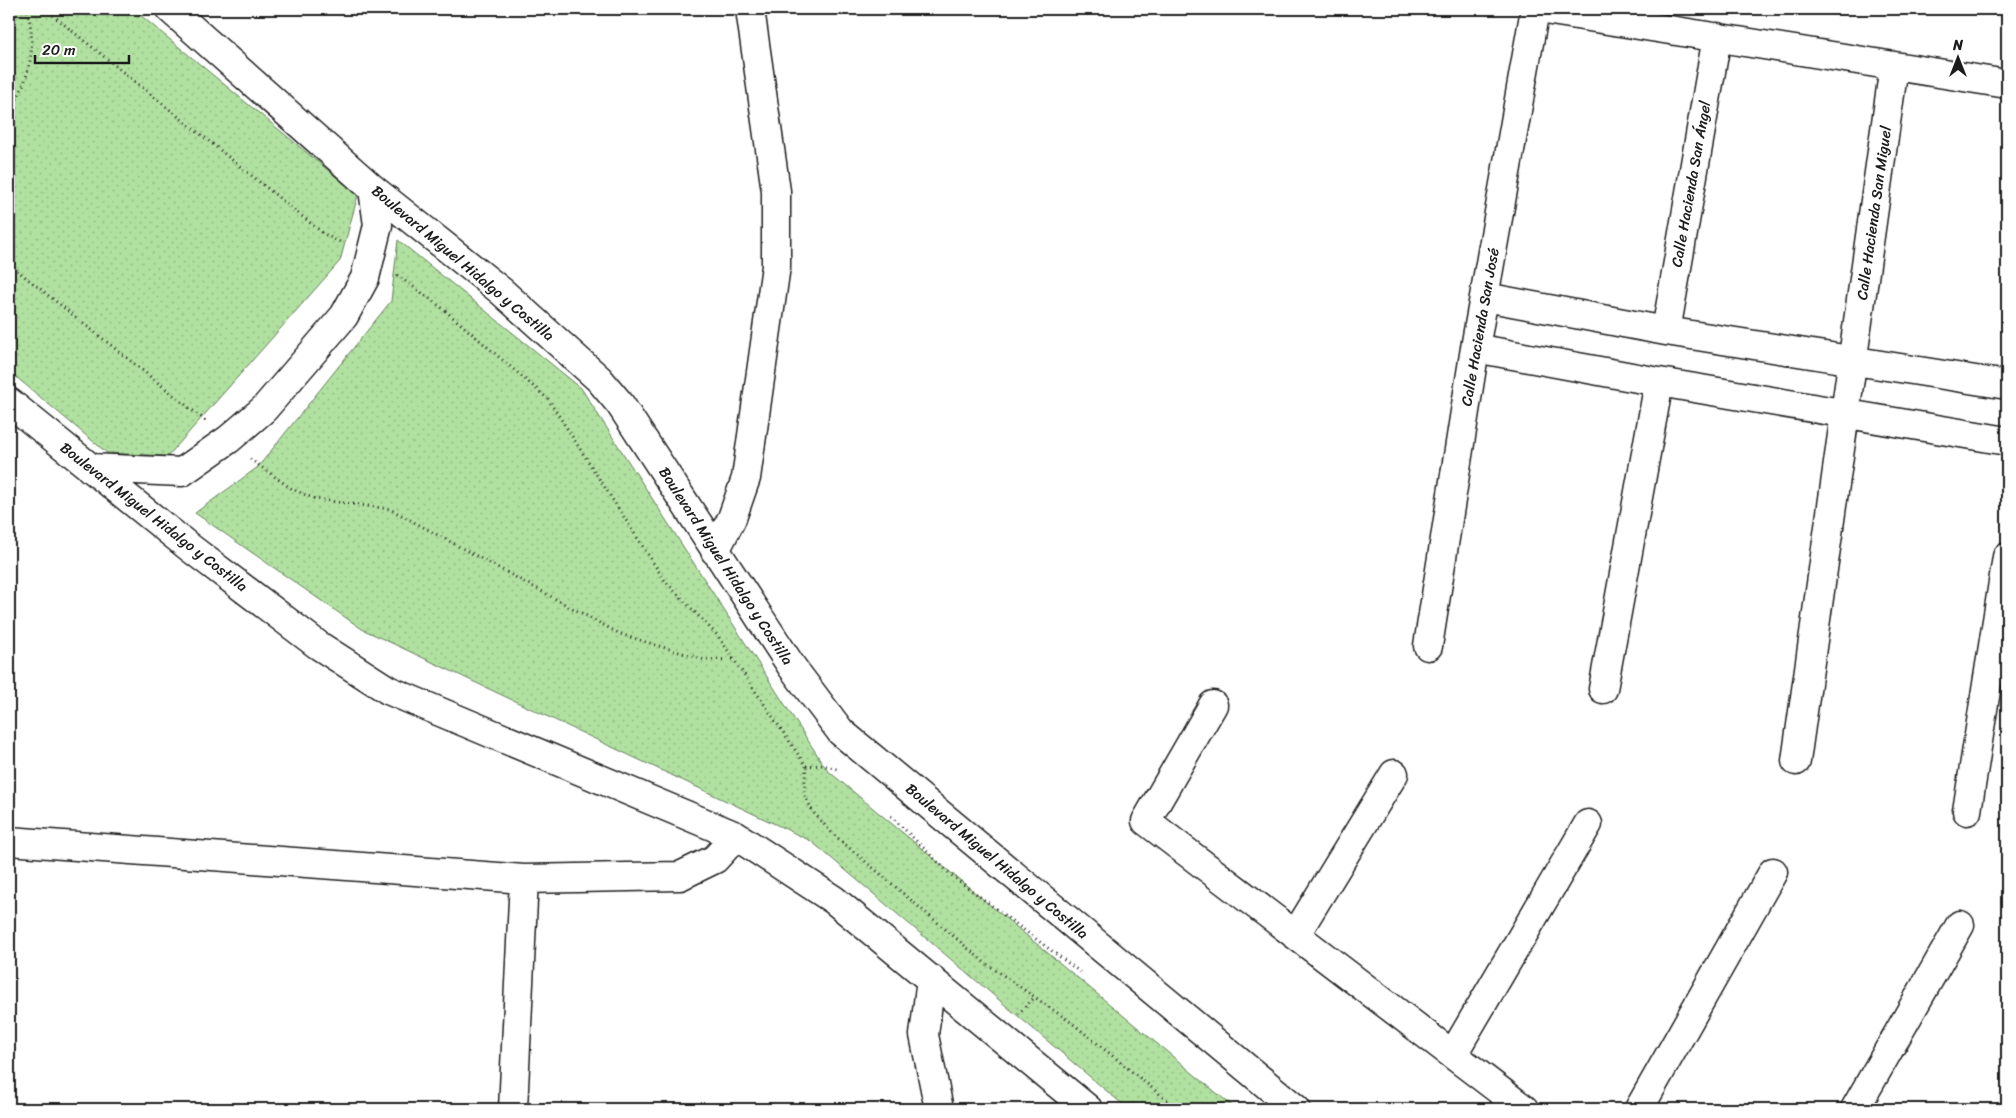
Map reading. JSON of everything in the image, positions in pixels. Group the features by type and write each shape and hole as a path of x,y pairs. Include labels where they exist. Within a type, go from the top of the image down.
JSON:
{"street":[{"name":"Boulevard Miguel Hidalgo y Costilla","path":"170,9 373,189 501,292 599,379 620,404 792,668 842,732 1296,1109"},
{"path":"715,551 732,518 746,478 776,266 776,191 750,9"},
{"name":"Calle Hacienda San José","path":"1428,646 1475,348 1535,9"},
{"path":"1539,9 2007,84"},
{"name":"Calle Hacienda San Ángel","path":"1666,330 1717,37"},
{"name":"Calle Hacienda San Miguel","path":"1796,761 1894,66"},
{"path":"100,475 182,472 229,439 264,409 344,316 366,278 378,225 373,189"},
{"path":"1485,297 1666,330 2007,385"},
{"path":"1475,348 1659,382 2007,441"},
{"path":"1603,689 1659,382"},
{"name":"Boulevard Miguel Hidalgo y Costilla","path":"9,402 189,547 318,645 388,690 736,836 834,900 1088,1109"},
{"path":"1967,811 2007,556"},
{"path":"1213,705 1146,821 1524,1109"},
{"path":"1296,934 1394,774"},
{"path":"1453,1054 1588,824"},
{"path":"9,842 524,879 680,876 715,859 736,836"},
{"path":"1639,1109 1773,872"},
{"path":"513,1109 524,879"},
{"path":"1855,1109 1960,925"},
{"path":"931,980 924,1035 939,1109"}],"path":[{"path":"9,112 20,95 30,67 32,38 27,9"},
{"path":"46,9 324,234 371,256 441,307 548,399 665,580 718,636 806,766 804,794 813,812 833,834 984,962 1072,1023 1178,1109"},
{"path":"9,264 229,439 253,461 292,489 315,499 390,509 620,634 706,660 734,659"},
{"path":"806,766 828,765 838,770"},
{"path":"887,812 951,875 1083,974"}],"green space":[{"path":"9,9 133,9 358,195 340,261 168,456 107,453 9,371"},
{"path":"398,240 581,388 827,770 1236,1109 1128,1109 811,841 362,629 195,513 258,467 391,301"}]}
